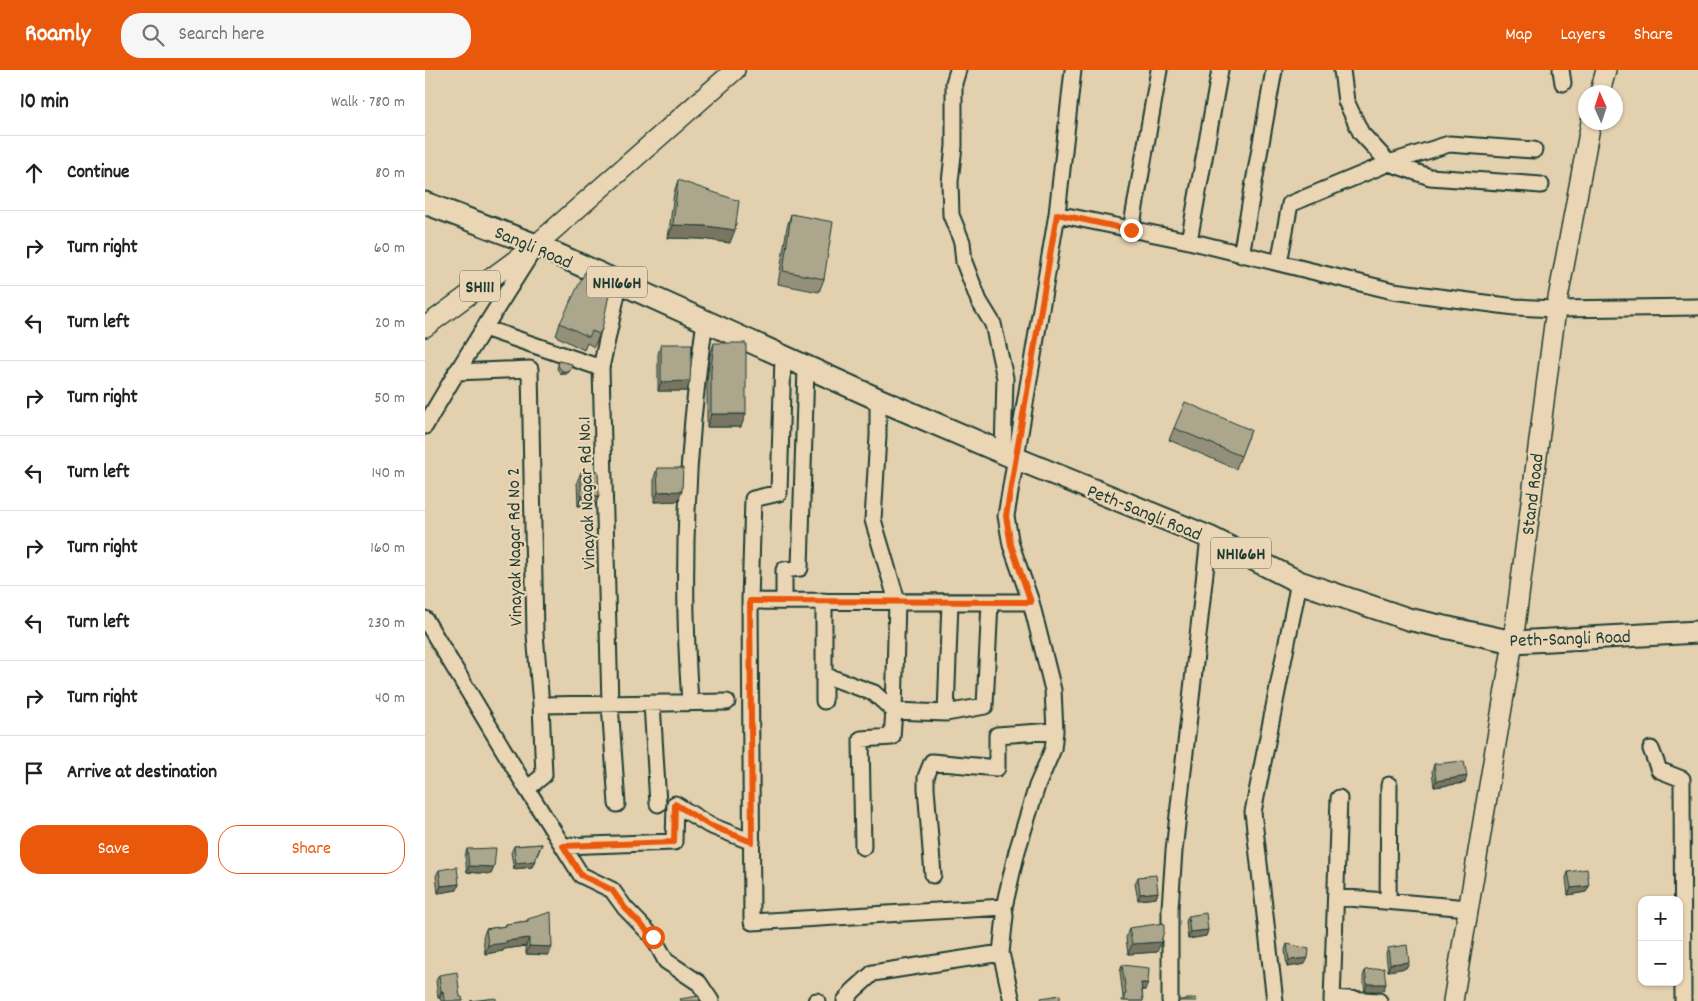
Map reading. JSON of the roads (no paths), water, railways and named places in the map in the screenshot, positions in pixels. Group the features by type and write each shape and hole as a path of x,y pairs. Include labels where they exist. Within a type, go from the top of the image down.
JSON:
{"highway":[{"name":"Sangli Road","path":"425,203 536,246 806,366"},
{"name":"Peth-Sangli Road","path":"806,366 1009,456 1209,536 1299,582 1408,619 1513,642 1698,632"}],"main road":[{"path":"536,246 735,70"},
{"path":"1602,85 1606,70"},
{"name":"Stand Road","path":"1453,1001 1513,642 1556,308 1589,130"},
{"name":"SH111","path":"425,327 536,246"}],"street":[{"path":"958,70 954,83 954,146 949,182 951,215 962,242 964,262 979,301 993,324 1005,378 1009,456 1006,516 1011,545 1031,602 1053,690 1055,731 1053,749 1037,786 1017,851 1004,907 1005,916 1001,953 1012,1001"},
{"path":"1009,456 1057,214 1073,70"},
{"path":"1131,230 1159,70"},
{"path":"1189,241 1220,70"},
{"path":"1241,255 1274,70"},
{"path":"1342,70 1346,101 1361,133 1389,163 1430,177 1541,184"},
{"path":"1279,264 1290,204 1389,163 1449,144 1534,150"},
{"path":"1057,214 1189,241 1393,291 1515,307 1698,307"},
{"path":"425,426 456,372 536,246"},
{"name":"Vinayak Nagar Rd No.1","path":"617,804 610,704 601,368 619,284"},
{"path":"690,702 686,652 686,523 694,399 705,321"},
{"path":"484,328 601,368"},
{"path":"783,356 779,493 753,499 750,601 752,922 1004,907"},
{"path":"784,601 784,570 801,568 806,366"},
{"name":"Vinayak Nagar Rd No 2","path":"456,372 530,369 535,634 544,775 527,789"},
{"path":"863,847 861,739 892,736 894,711 897,601 873,520 878,399"},
{"path":"1170,1001 1170,908 1173,851 1209,536"},
{"path":"1275,1001 1253,812 1299,582"},
{"path":"750,601 1031,602"},
{"path":"824,700 825,601"},
{"path":"946,713 950,602"},
{"path":"824,675 874,693 894,711 946,713 985,706 990,602"},
{"path":"425,619 581,875 612,890 625,908 653,937 667,961 699,983 711,1001"},
{"path":"541,705 727,702"},
{"path":"652,703 658,804"},
{"path":"933,875 926,788 926,777 932,762 997,768 997,735 1055,731"},
{"path":"1651,749 1659,770 1682,779 1683,1001"},
{"path":"1387,902 1389,785"},
{"path":"1339,798 1332,999 1379,1001"},
{"path":"563,846 674,842 675,804 709,825 752,842"},
{"path":"1336,898 1469,908"},
{"path":"845,1001 873,973 1001,953"}]}
